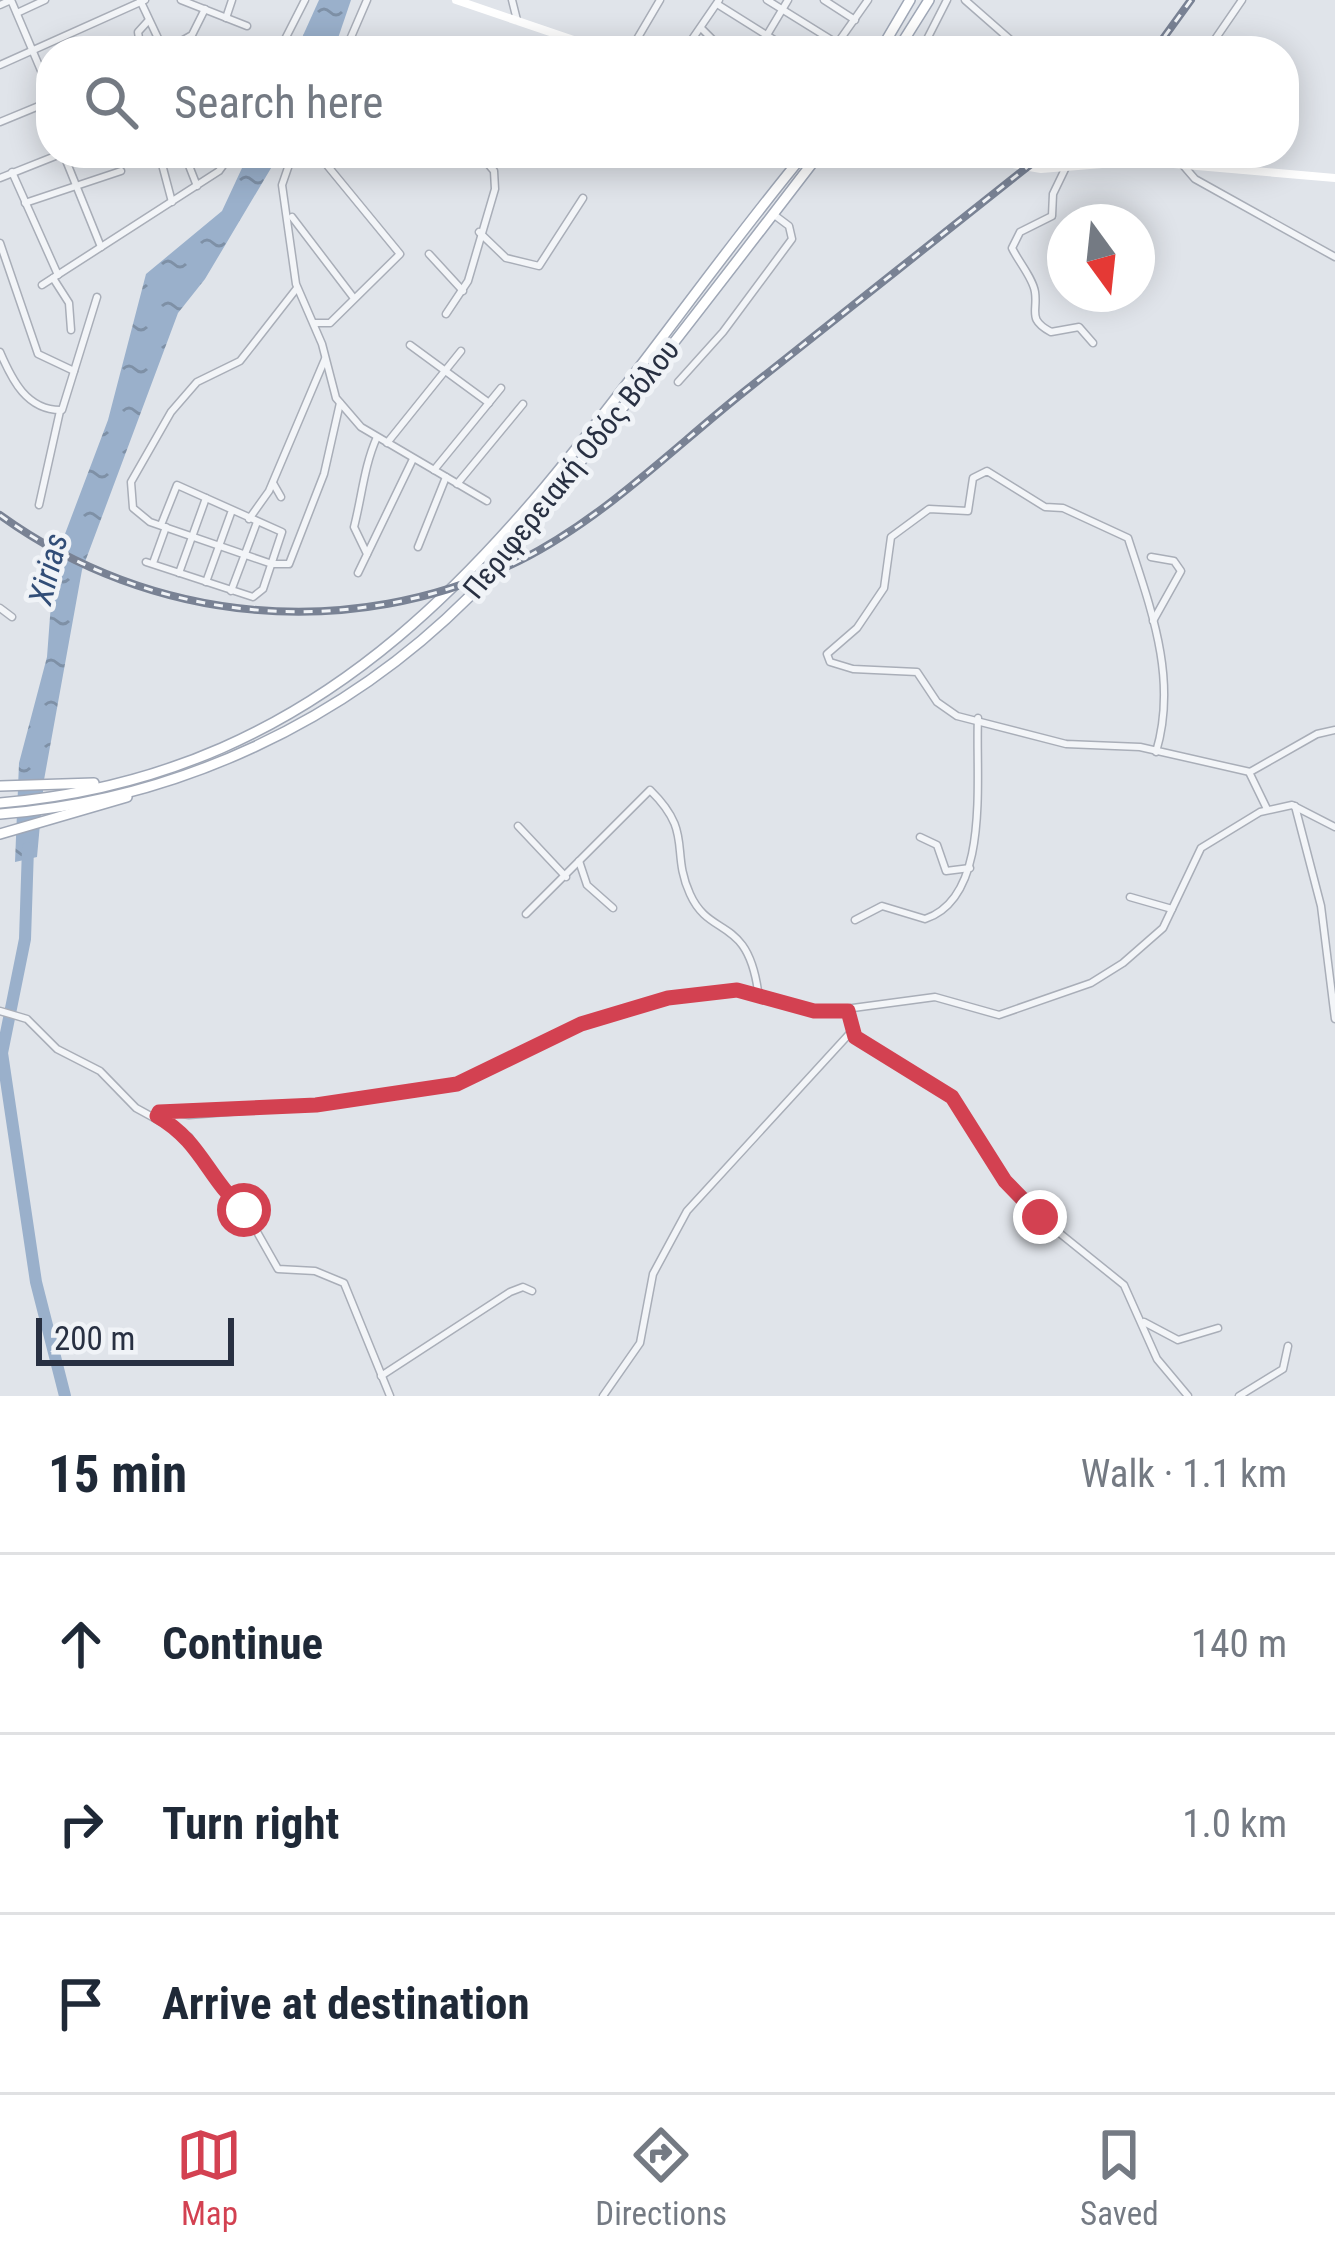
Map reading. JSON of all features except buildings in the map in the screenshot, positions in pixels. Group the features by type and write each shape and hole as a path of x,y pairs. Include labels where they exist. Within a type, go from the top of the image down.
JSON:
{"main road":[{"path":"456,0 562,36"},
{"path":"889,36 910,0"},
{"path":"906,36 929,0"},
{"name":"Περιφερειακή Οδός Βόλου","path":"51,803 235,741 314,700 387,651 445,601 544,488 791,168"},
{"name":"Περιφερειακή Οδός Βόλου","path":"0,814 15,807 148,788 232,758 320,714 432,631 525,533 809,168"},
{"path":"1226,168 1335,178"},
{"path":"0,786 16,787 51,803"},
{"name":"Περιφερειακή Οδός Βόλου","path":"0,802 15,807"},
{"path":"5,833 51,803"}],"street":[{"path":"0,5 11,0 36,58"},
{"path":"17,13 45,0"},
{"path":"182,0 247,26"},
{"path":"226,18 232,0"},
{"path":"287,36 305,0"},
{"path":"352,36 367,0"},
{"path":"512,0 517,21"},
{"path":"639,36 660,0"},
{"path":"767,0 819,36"},
{"path":"695,36 718,2 767,35 788,0"},
{"path":"824,0 855,20"},
{"path":"844,36 868,0"},
{"path":"929,36 947,0"},
{"path":"965,0 1006,36"},
{"path":"1218,36 1242,0"},
{"path":"62,36 142,1 156,36"},
{"path":"189,36 205,9"},
{"path":"140,36 148,21"},
{"path":"701,28 709,36"},
{"path":"0,65 36,47"},
{"path":"0,122 36,100"},
{"path":"0,178 36,163"},
{"path":"69,168 101,247"},
{"path":"163,168 172,202"},
{"path":"190,168 197,186"},
{"path":"42,285 223,168"},
{"path":"287,168 282,182 297,289 314,323 340,404 377,437 487,501"},
{"path":"314,323 330,323 400,254 329,168"},
{"path":"446,314 464,291 496,183 492,168"},
{"path":"1066,168 1053,194 1052,216 1020,232 1012,248 1034,287 1030,309 1036,321 1051,332 1079,327 1093,343"},
{"path":"1186,168 1195,178 1335,256"},
{"path":"25,203 121,171"},
{"path":"12,172 69,303 71,330"},
{"path":"479,232 506,258 539,266 583,198"},
{"path":"290,214 354,298"},
{"path":"678,382 723,332 792,239 790,226 773,214"},
{"path":"0,244 38,354 74,371"},
{"path":"429,254 464,291"},
{"path":"297,289 240,361 201,380 182,397 136,468 130,493 134,508 164,526 272,565 295,558 325,474 340,404"},
{"path":"39,505 60,411 97,297"},
{"path":"410,346 489,403"},
{"path":"387,443 461,351"},
{"path":"0,352 20,392 60,411"},
{"path":"231,591 253,521 325,359"},
{"path":"434,470 501,388"},
{"path":"457,484 523,404"},
{"path":"367,554 357,542 354,525 364,499 364,467 377,437"},
{"path":"358,573 413,459"},
{"path":"1156,752 1167,707 1153,621 1128,538 1063,508 1045,507 1019,487 978,471 971,483 971,509 928,509 891,537 884,588 856,628 826,658 853,669 913,670 926,680 941,707 957,716 979,718 1053,742 1156,752 1250,772 1317,734 1335,730"},
{"path":"418,547 446,477"},
{"path":"273,483 281,497"},
{"path":"175,486 206,498 282,532 258,596 149,563 175,486"},
{"path":"179,573 206,498"},
{"path":"206,583 231,513"},
{"path":"1151,557 1174,561 1181,571 1153,621"},
{"path":"0,608 12,616"},
{"path":"854,920 882,906 918,920 933,917 959,895 970,868 979,718"},
{"path":"1250,772 1267,808"},
{"path":"526,914 650,790 678,826 691,897 749,949 758,993"},
{"path":"1295,806 1324,923 1335,1019"},
{"path":"157,1116 164,1111 188,1115 316,1105 457,1084 560,1034 653,1000 715,991 758,993 814,1011 848,1011 935,997 1000,1015 1097,980 1160,933 1201,848 1267,808 1295,806 1335,827"},
{"path":"518,826 566,877"},
{"path":"920,837 937,845 946,872 970,868"},
{"path":"580,861 587,885 613,908"},
{"path":"1130,897 1172,909"},
{"path":"0,1011 34,1023 56,1049 95,1067 132,1105 194,1142 226,1195 248,1216 273,1265 288,1274 327,1274 344,1283 390,1396"},
{"path":"848,1011 851,1032 952,1097 1021,1202 1119,1280 1157,1359 1188,1396"},
{"path":"603,1396 640,1343 653,1274 687,1211 851,1032"},
{"path":"381,1376 510,1292 523,1287 532,1291"},
{"path":"1142,1322 1178,1340 1218,1328"},
{"path":"1239,1396 1283,1369 1288,1346"}],"water":[{"path":"319,0 351,0 339,36 303,36"},
{"path":"242,168 271,168 205,279 178,313 82,570 44,780 37,857 15,862 19,763 47,657 54,563 108,420 146,274 222,211"}],"waterway":[{"name":"Xirias","path":"28,848 25,939 2,1053 36,1282 65,1396"}],"railway":[{"path":"1165,36 1191,0"},
{"path":"0,515 59,552 121,580 186,599 253,610 320,611 388,604 454,587 519,561 608,504 1026,168"}],"route":[{"path":"244,1210 226,1195 194,1142 157,1116 159,1112 188,1115 316,1105 457,1084 601,1017 653,1000 737,990 814,1011 848,1011 855,1037 952,1097 1005,1181 1040,1217"}]}
